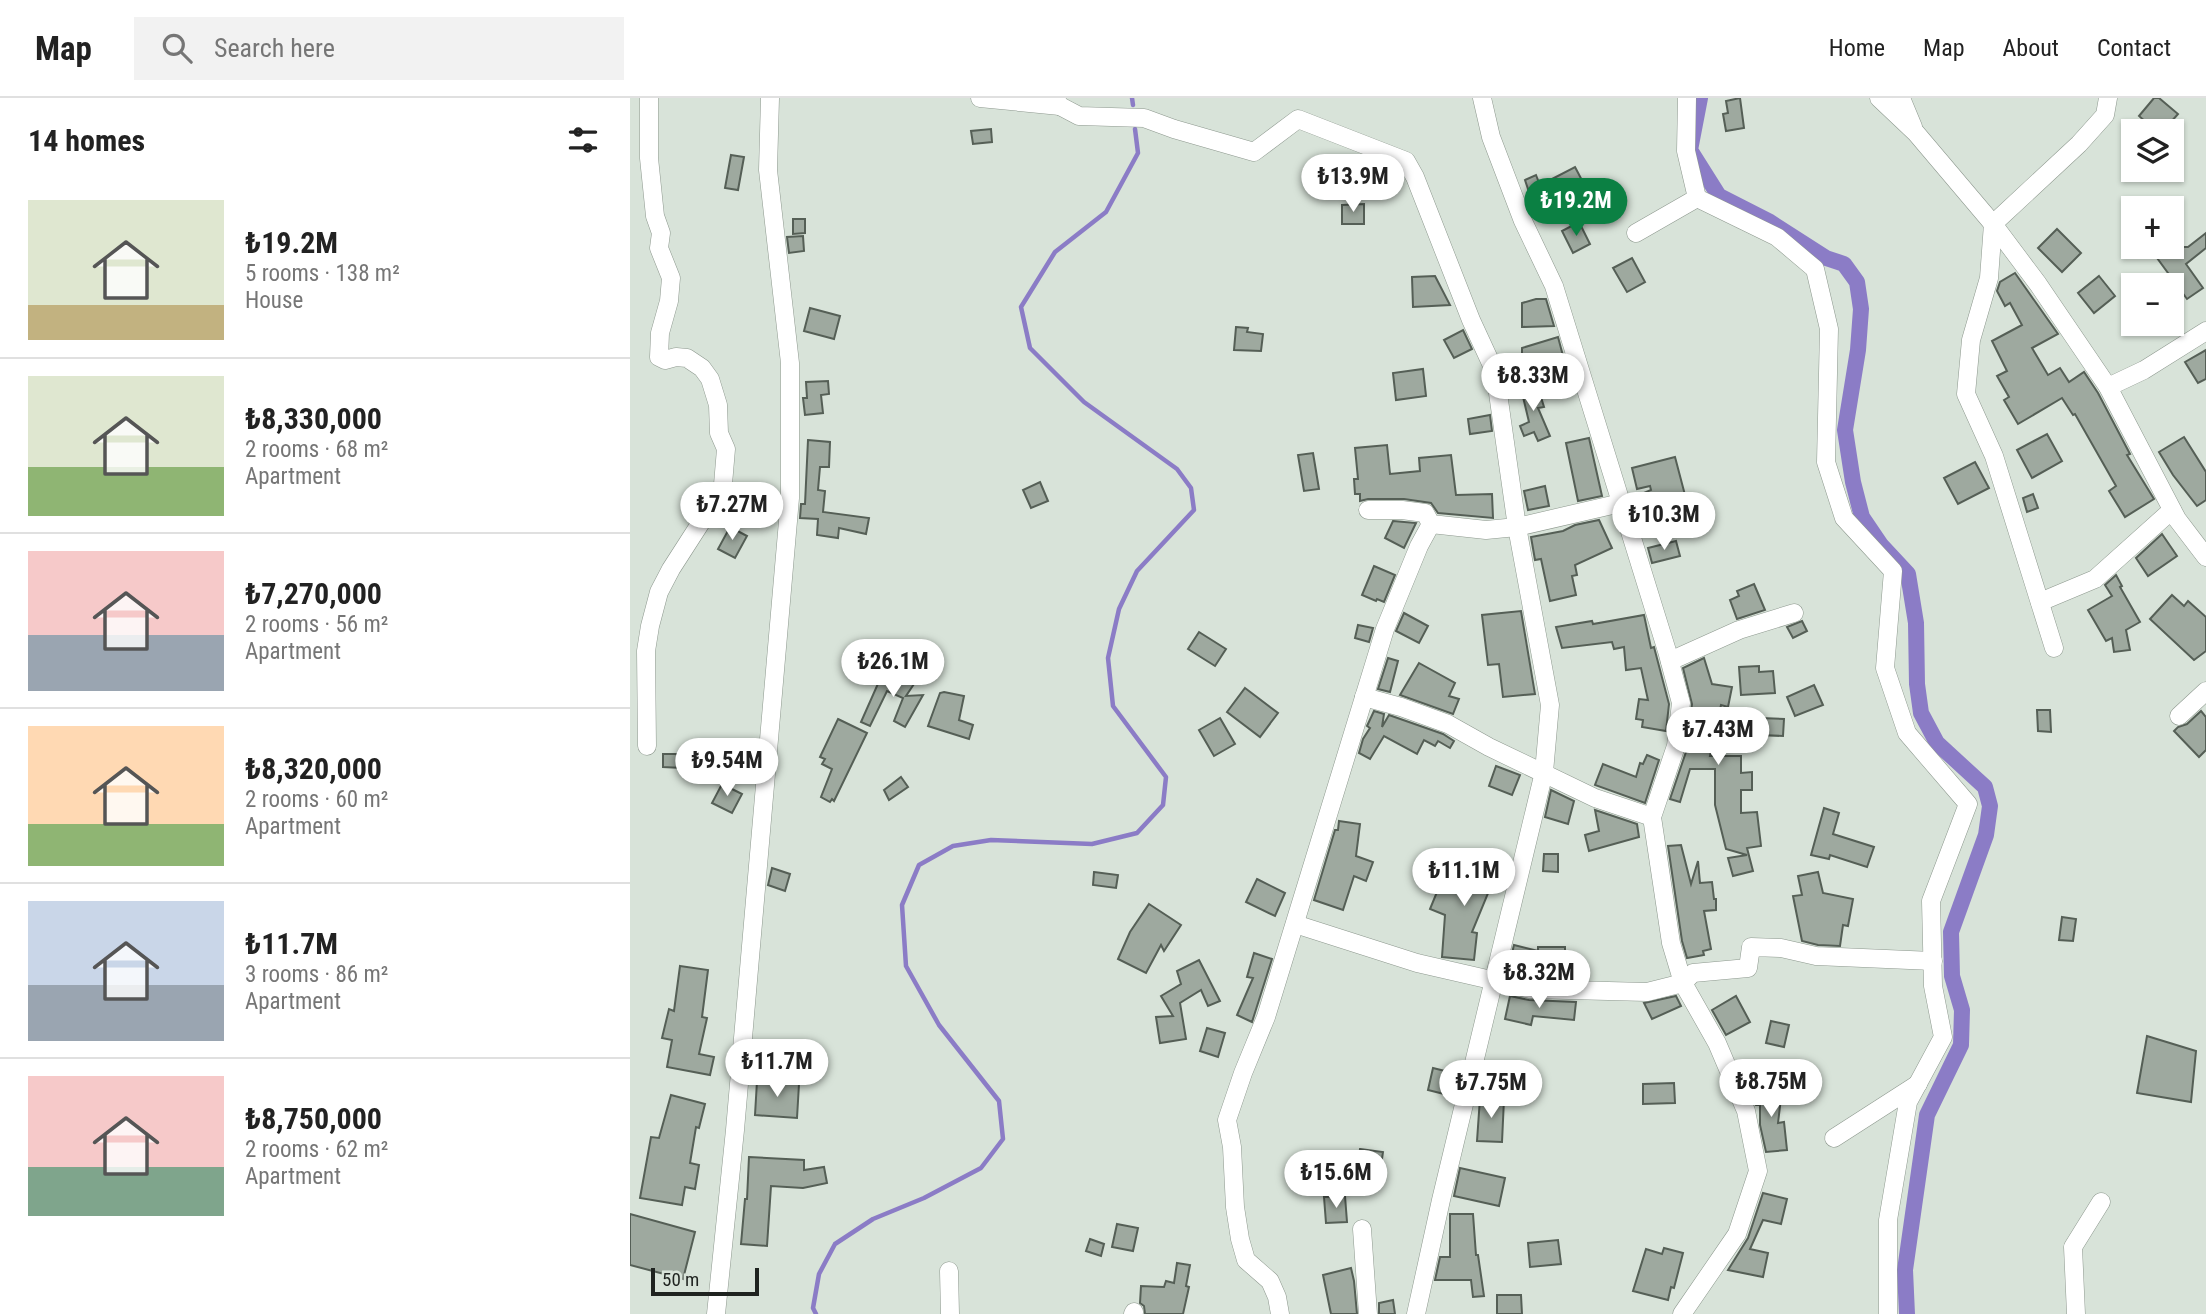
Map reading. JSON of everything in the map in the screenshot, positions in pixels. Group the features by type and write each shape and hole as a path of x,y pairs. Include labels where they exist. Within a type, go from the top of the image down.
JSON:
{"street":[{"path":"646,746 646,651 659,592 687,542 722,496 726,449 719,433 718,405 710,379 702,368 687,358 665,360 659,356 660,333 669,301 671,278 659,248 661,233 654,216 649,159 649,98"},
{"path":"716,1314 735,1130 790,498 790,363 768,170 770,98"},
{"path":"980,98 1058,102 1079,116 1144,118 1254,152 1298,119 1406,161 1495,372 1517,527 1550,705 1544,772 1416,1314"},
{"path":"1482,98 1491,136 1523,221 1553,286 1681,703 1676,746 1652,817 1671,943 1683,983 1717,1043 1746,1111 1758,1171 1737,1234 1682,1314"},
{"path":"1687,98 1686,151 1697,198"},
{"path":"1879,98 1916,133 1993,224 2038,285 2108,387 2176,519 2206,557"},
{"path":"1901,98 1916,133"},
{"path":"2054,648 1994,456 1966,394 1971,340 1989,278 1993,224 2079,144 2105,116 2108,98"},
{"path":"1636,233 1697,198"},
{"path":"1697,198 1777,237 1815,269 1829,329 1826,462 1844,518 1893,571 1885,668 1906,733 1968,804 1931,901 1933,986 1943,1037 1908,1102 1888,1220 1888,1314"},
{"path":"2108,387 2144,370 2206,331"},
{"path":"1431,524 1486,530 1517,527 1620,503"},
{"path":"1368,510 1425,513 1431,524"},
{"path":"2040,602 2095,579 2172,510"},
{"path":"1280,1314 1270,1281 1246,1260 1240,1239 1234,1207 1232,1147 1227,1120 1266,1017 1385,629 1419,546 1431,524"},
{"path":"1670,661 1739,630 1794,614"},
{"path":"2179,716 2206,691"},
{"path":"1364,697 1448,724 1489,747 1595,798 1652,817"},
{"path":"1295,924 1417,963 1530,989 1647,992 1683,983 1693,973 1748,968 1751,947 1781,948 1816,956 1933,961"},
{"path":"1834,1138 1918,1084"},
{"path":"2076,1314 2073,1247 2101,1202"},
{"path":"1362,1229 1368,1314"},
{"path":"949,1271 950,1314"}],"building":[{"path":"1740,98 1744,128 1726,131 1723,114 1728,113 1726,101"},
{"path":"2154,98 2159,98 2178,114 2174,119 2142,119 2139,116"},
{"path":"991,129 992,142 973,144 971,131"},
{"path":"731,155 744,157 738,190 725,188"},
{"path":"1575,167 1585,186 1562,198 1552,179"},
{"path":"1536,175 1541,188 1529,192 1525,180"},
{"path":"1364,204 1364,224 1342,224 1342,205"},
{"path":"793,219 805,219 805,233 793,234"},
{"path":"1579,222 1590,244 1573,253 1562,231"},
{"path":"2057,229 2081,253 2062,272 2038,248"},
{"path":"2206,233 2206,248 2186,264 2203,288 2187,299 2184,295 2184,273 2168,273 2158,259 2184,259 2184,247 2188,247"},
{"path":"803,236 804,251 789,253 787,237"},
{"path":"1632,258 1645,282 1627,292 1613,268"},
{"path":"2015,273 2058,334 2032,348 2048,375 2060,368 2069,382 2084,372 2130,454 2127,455 2154,499 2125,517 2109,491 2116,486 2075,414 2073,415 2062,398 2018,424 2004,400 2009,397 1997,376 2007,371 1992,341 2022,325 2010,303 2005,306 1997,291 2000,282"},
{"path":"1435,276 1450,305 1413,307 1412,277"},
{"path":"2099,276 2115,296 2094,313 2078,293"},
{"path":"1546,299 1554,326 1522,327 1522,303"},
{"path":"810,308 840,316 834,339 804,331"},
{"path":"1236,327 1263,334 1261,351 1234,350"},
{"path":"1463,330 1472,349 1454,358 1444,340"},
{"path":"1558,337 1566,367 1535,367 1523,371 1525,377 1513,380 1509,367 1521,363 1522,367 1522,348"},
{"path":"2206,350 2206,379 2198,383 2185,362"},
{"path":"1423,369 1426,396 1396,400 1393,373"},
{"path":"1525,378 1533,396 1540,394 1544,407 1538,408 1550,436 1538,441 1534,432 1524,436 1520,426 1529,422 1519,380"},
{"path":"828,381 829,394 821,395 823,413 805,415 803,398 807,398 806,382"},
{"path":"1490,415 1492,431 1470,434 1468,419"},
{"path":"2047,434 2062,461 2032,478 2017,450"},
{"path":"2184,437 2206,472 2206,500 2197,506 2159,452"},
{"path":"1589,438 1602,496 1578,501 1566,443"},
{"path":"808,440 830,442 829,467 820,467 818,490 825,491 823,512 869,518 866,534 839,528 838,538 817,535 818,519 800,518 801,504 805,504"},
{"path":"1387,445 1390,474 1420,471 1419,458 1451,455 1456,495 1492,494 1493,518 1438,513 1431,503 1404,499 1360,501 1360,494 1355,494 1354,479 1358,479 1355,448"},
{"path":"1313,453 1319,489 1304,491 1298,455"},
{"path":"1675,457 1685,495 1642,506 1639,495 1651,490 1650,486 1637,489 1632,468"},
{"path":"1975,462 1989,488 1958,504 1944,478"},
{"path":"1040,482 1048,501 1031,508 1023,490"},
{"path":"1545,486 1549,506 1528,510 1524,491"},
{"path":"2033,494 2038,508 2027,512 2023,498"},
{"path":"1599,520 1612,548 1575,565 1577,575 1572,576 1576,595 1550,601 1541,559 1535,560 1531,537"},
{"path":"1393,521 1416,523 1404,548 1385,538"},
{"path":"730,527 747,536 735,558 718,549"},
{"path":"2162,534 2177,556 2148,576 2136,558"},
{"path":"1676,541 1680,556 1652,563 1648,548"},
{"path":"1374,566 1395,575 1384,602 1362,595"},
{"path":"2116,575 2140,622 2126,630 2130,650 2114,652 2112,638 2106,641 2088,610 2112,596 2105,585"},
{"path":"1754,584 1765,610 1737,619 1730,600 1739,596 1737,591"},
{"path":"2172,595 2184,606 2188,601 2206,617 2206,651 2194,660 2150,619"},
{"path":"1521,611 1535,694 1503,697 1499,664 1488,665 1482,615"},
{"path":"1404,613 1428,626 1419,643 1396,631"},
{"path":"1644,615 1651,648 1654,647 1669,704 1666,731 1642,727 1643,720 1636,719 1639,699 1648,700 1641,668 1626,670 1624,647 1614,649 1612,642 1562,648 1556,627"},
{"path":"1802,621 1807,631 1793,638 1787,627"},
{"path":"1358,625 1373,628 1369,642 1355,638"},
{"path":"1199,632 1226,649 1215,666 1188,649"},
{"path":"1388,658 1398,661 1390,692 1378,689"},
{"path":"1704,658 1712,684 1732,687 1728,707 1721,705 1710,756 1741,756 1741,773 1752,772 1752,790 1741,790 1741,813 1757,812 1761,846 1747,848 1753,871 1733,876 1728,858 1747,855 1726,849 1715,805 1715,769 1690,769 1680,802 1670,799 1687,749 1692,704 1683,668"},
{"path":"1419,663 1455,683 1449,696 1459,699 1453,714 1400,695"},
{"path":"1759,666 1759,672 1773,671 1775,693 1741,695 1739,667"},
{"path":"884,670 914,684 906,696 923,695 905,727 894,721 903,698 887,691 870,726 861,722"},
{"path":"1814,685 1823,705 1795,716 1787,697"},
{"path":"1245,688 1278,713 1260,737 1227,712"},
{"path":"940,693 964,696 959,720 973,725 969,739 928,726"},
{"path":"2037,710 2050,710 2051,732 2038,731"},
{"path":"1374,711 1384,714 1382,727 1389,715 1443,734 1454,741 1450,748 1438,741 1435,746 1424,740 1417,754 1384,736 1370,759 1359,753"},
{"path":"2201,711 2206,717 2206,750 2199,757 2174,731 2187,724"},
{"path":"1220,718 1235,744 1214,756 1199,730"},
{"path":"1760,718 1784,719 1783,736 1759,735"},
{"path":"838,719 867,733 834,801 832,799 830,802 821,797 832,769 822,764 825,759 820,757"},
{"path":"663,754 682,754 682,768 663,767"},
{"path":"1647,755 1659,760 1645,803 1595,785 1603,764 1636,777 1640,763 1643,764"},
{"path":"1496,766 1520,775 1512,795 1489,786"},
{"path":"901,777 908,787 889,800 884,790"},
{"path":"722,784 742,794 732,813 712,803"},
{"path":"1551,790 1574,801 1568,824 1545,817"},
{"path":"1824,808 1839,813 1833,834 1874,847 1867,867 1830,855 1829,859 1811,855"},
{"path":"1595,810 1637,824 1639,837 1589,851 1585,835 1599,831"},
{"path":"1339,821 1360,824 1356,856 1373,862 1366,881 1354,876 1343,910 1314,900"},
{"path":"1681,845 1691,884 1698,861 1700,883 1712,882 1716,899 1716,910 1704,911 1711,949 1703,951 1704,955 1687,958 1668,846"},
{"path":"1544,854 1558,854 1558,872 1543,871"},
{"path":"1467,856 1497,865 1472,932 1477,933 1474,960 1442,957 1445,915 1430,909 1439,887 1455,893"},
{"path":"772,868 790,874 785,891 768,885"},
{"path":"1094,872 1118,875 1116,888 1093,885"},
{"path":"1818,872 1823,893 1853,899 1848,926 1843,925 1840,946 1802,941 1793,896 1802,895 1798,876"},
{"path":"1257,879 1285,893 1275,916 1246,902"},
{"path":"1149,904 1181,925 1164,951 1161,945 1146,973 1118,959 1130,932"},
{"path":"2062,917 2076,919 2073,941 2059,940"},
{"path":"1514,945 1538,951 1538,947 1565,947 1565,975 1521,975 1508,970"},
{"path":"1254,953 1272,959 1252,1022 1237,1015 1253,978 1247,977"},
{"path":"1199,960 1220,1001 1208,1006 1201,990 1180,1003 1186,1039 1160,1043 1156,1017 1173,1016 1161,996 1181,984 1177,971"},
{"path":"680,966 708,970 702,1017 707,1018 699,1054 714,1057 710,1075 667,1067 672,1040 662,1038 669,1009 674,1011"},
{"path":"1510,996 1529,1000 1576,1002 1574,1020 1533,1016 1531,1025 1505,1019"},
{"path":"1676,996 1681,1006 1652,1019 1644,1003"},
{"path":"1736,996 1750,1022 1726,1035 1712,1010"},
{"path":"1771,1021 1789,1025 1784,1047 1766,1043"},
{"path":"1207,1028 1225,1033 1218,1057 1200,1051"},
{"path":"2147,1036 2196,1051 2191,1102 2137,1093"},
{"path":"1433,1068 1457,1074 1452,1096 1428,1090"},
{"path":"757,1081 799,1084 797,1118 755,1115"},
{"path":"1674,1083 1675,1103 1643,1104 1643,1084"},
{"path":"1760,1088 1780,1088 1778,1123 1784,1122 1787,1150 1766,1152 1760,1125 1760,1105 1756,1105 1750,1093 1760,1094"},
{"path":"671,1095 705,1104 699,1128 696,1127 690,1163 699,1165 695,1189 685,1187 682,1205 640,1198 651,1137 659,1138"},
{"path":"1480,1098 1504,1099 1502,1142 1477,1141"},
{"path":"1360,1149 1383,1152 1379,1179 1356,1175"},
{"path":"749,1157 804,1160 804,1170 824,1167 827,1183 803,1188 771,1186 767,1246 741,1244"},
{"path":"1460,1168 1505,1178 1499,1206 1454,1196"},
{"path":"1763,1193 1787,1199 1781,1224 1763,1220 1750,1249 1768,1253 1763,1277 1728,1270 1748,1238"},
{"path":"1345,1196 1347,1222 1326,1223 1324,1197"},
{"path":"630,1214 695,1232 683,1279 630,1265"},
{"path":"1450,1214 1473,1214 1476,1255 1484,1296 1473,1297 1471,1280 1435,1280 1440,1257 1450,1257"},
{"path":"1117,1224 1138,1228 1133,1251 1112,1247"},
{"path":"1090,1239 1104,1244 1101,1256 1086,1251"},
{"path":"1558,1240 1561,1264 1530,1267 1528,1243"},
{"path":"1664,1248 1683,1253 1668,1300 1633,1291 1646,1249 1662,1254"},
{"path":"1177,1263 1190,1265 1186,1286 1189,1287 1183,1314 1145,1314 1144,1306 1140,1303 1141,1286 1164,1287 1166,1281 1174,1283"},
{"path":"1351,1268 1357,1314 1331,1314 1323,1275"},
{"path":"1497,1295 1521,1295 1522,1314 1497,1314"},
{"path":"1393,1300 1395,1314 1379,1314 1379,1303"}],"waterway":[{"path":"1132,98 1133,105"},
{"path":"1700,98 1690,150 1719,196 1770,222 1826,258 1844,264 1857,282 1861,309 1858,350 1845,430 1853,482 1862,517 1881,545 1908,574 1916,623 1917,684 1921,713 1937,743 1985,787 1990,806 1986,835 1951,932 1952,976 1962,1010 1961,1045 1927,1115 1905,1270 1907,1314"},
{"path":"816,1314 813,1308 819,1274 835,1244 873,1219 924,1198 981,1168 1003,1139 999,1101 939,1025 906,966 902,905 919,865 953,846 991,840 1092,844 1137,833 1163,805 1166,777 1113,706 1108,658 1119,609 1137,571 1194,510 1191,488 1177,469 1084,402 1030,348 1021,307 1055,252 1106,212 1138,153 1135,129"}]}
